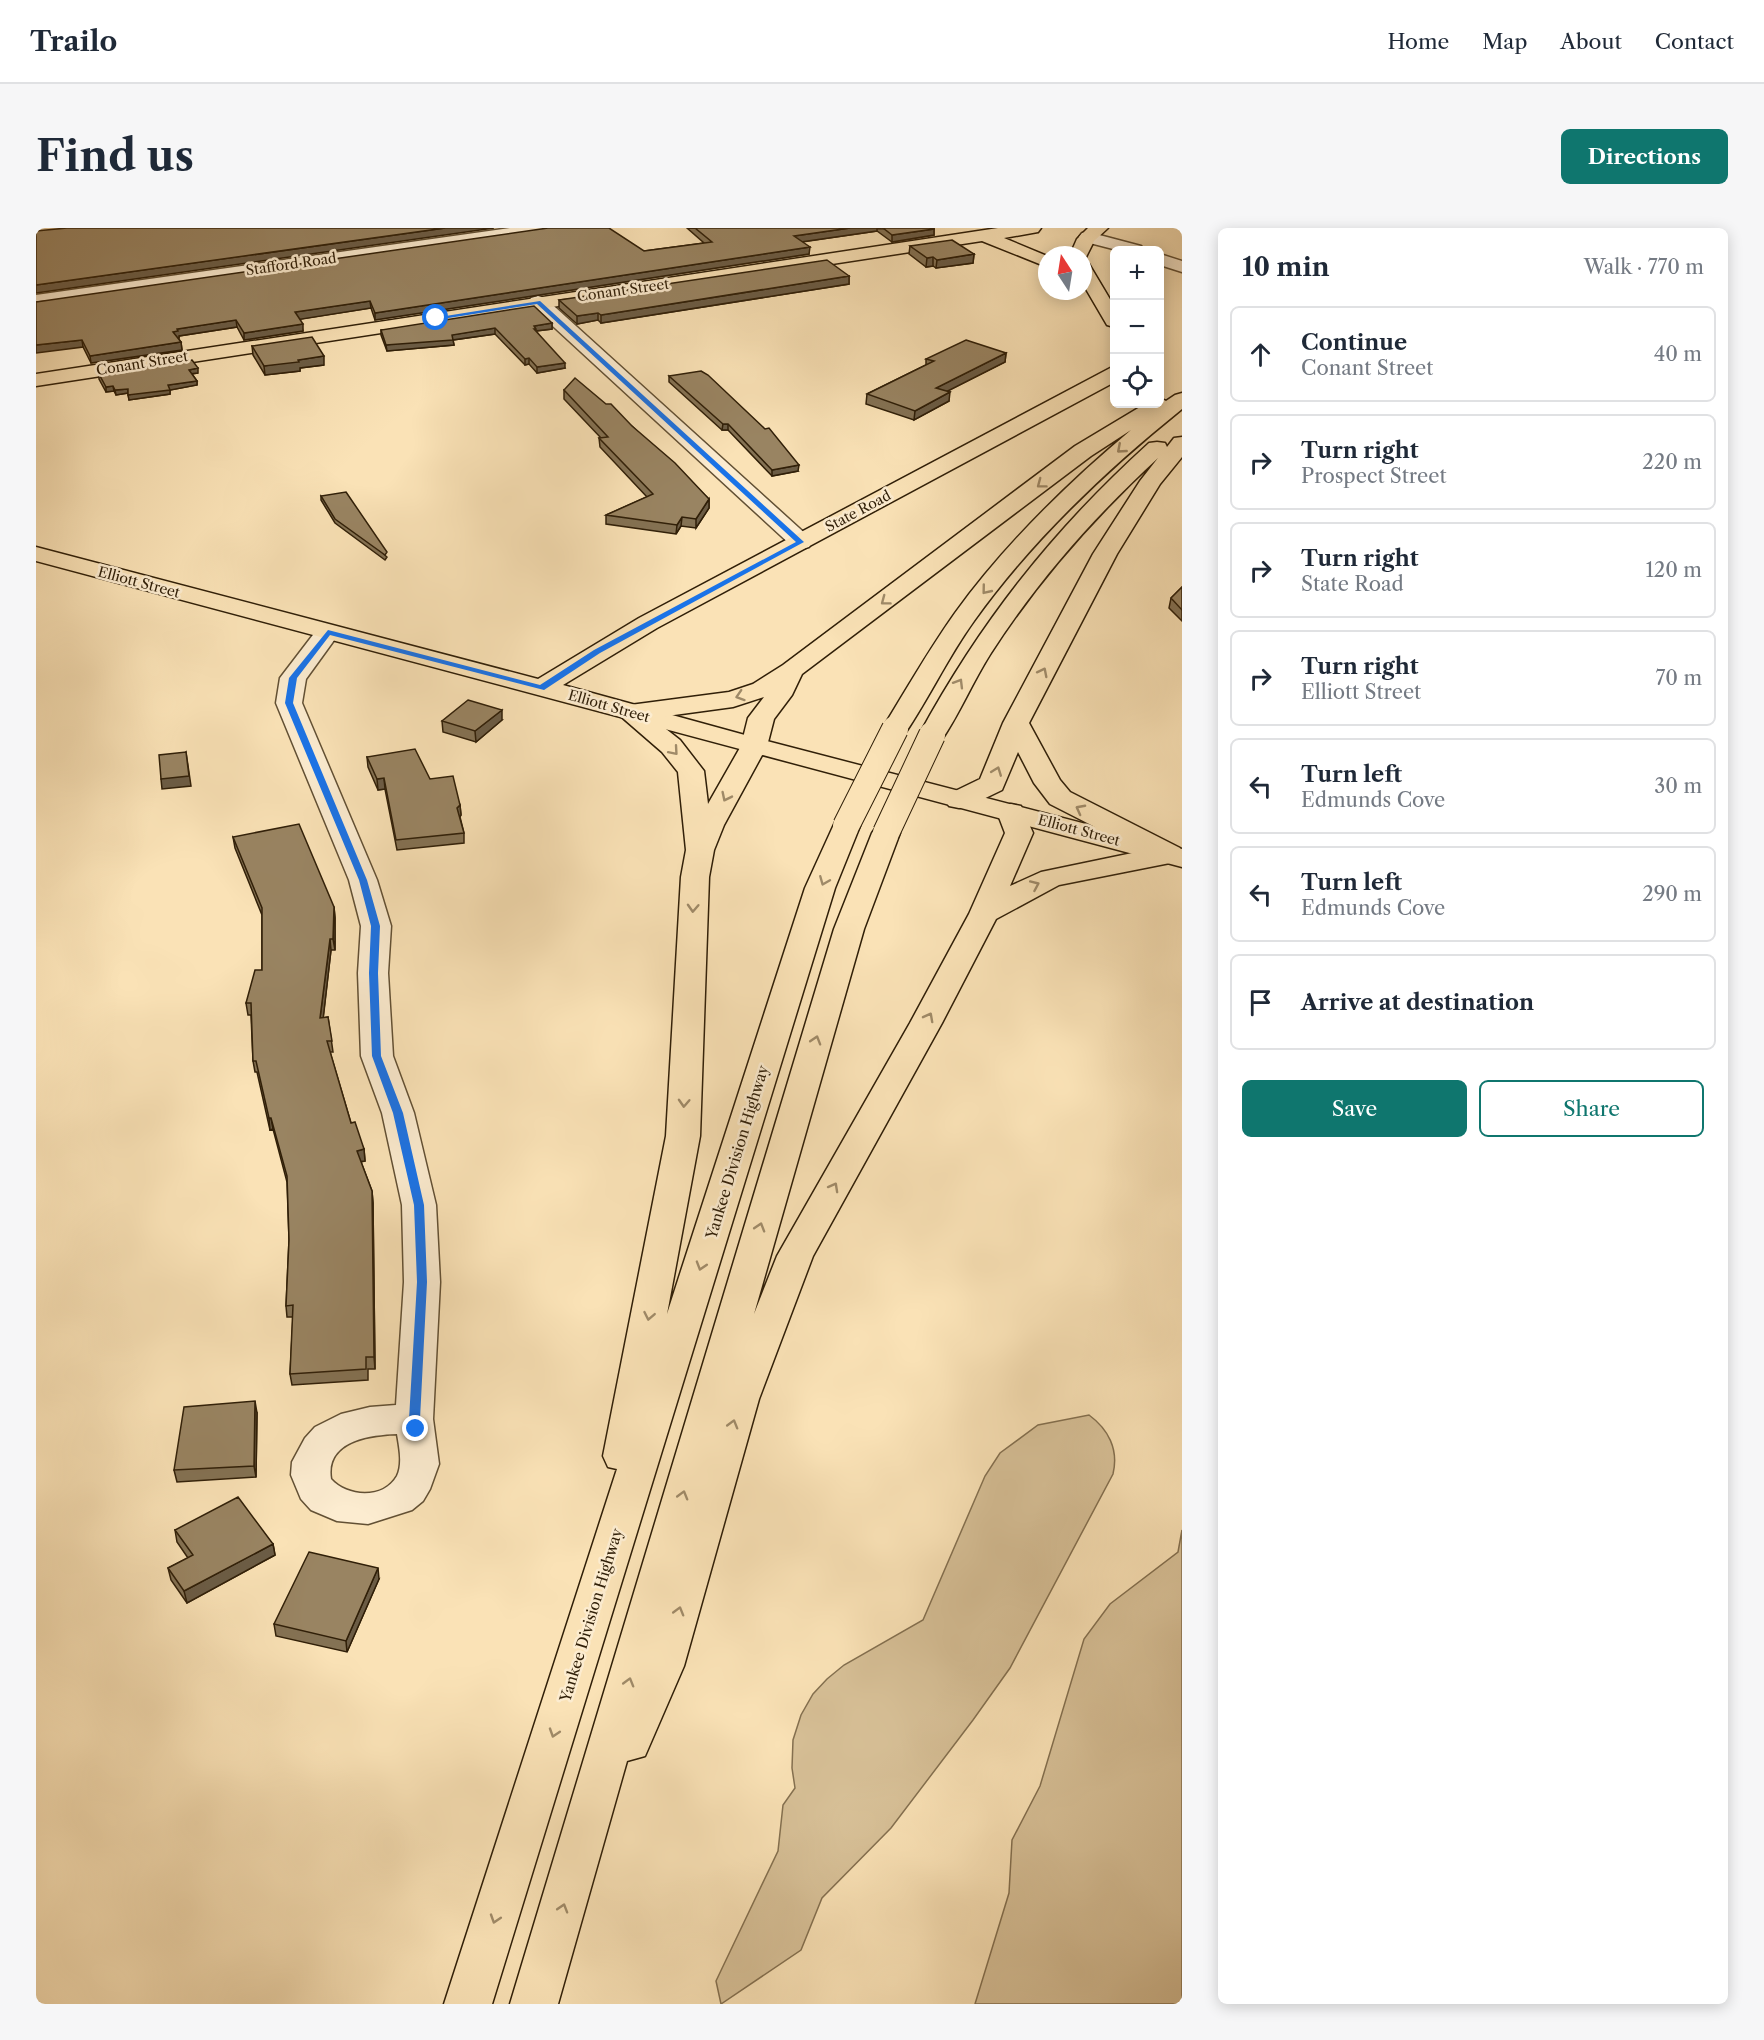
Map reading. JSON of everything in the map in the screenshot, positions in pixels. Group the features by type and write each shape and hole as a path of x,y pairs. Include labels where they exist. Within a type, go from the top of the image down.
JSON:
{"main road":[{"path":"966,228 1038,258"},
{"name":"Conant Street","path":"36,380 1032,228"},
{"path":"1084,246 1093,232"},
{"path":"1092,287 1110,315"},
{"name":"State Road","path":"541,688 605,647 1110,375"},
{"path":"1164,400 1182,387"},
{"name":"Yankee Division Highway","path":"468,2004 820,888 846,826 895,729 949,639 1024,543 1073,491 1182,399"},
{"path":"630,712 733,699 762,689 792,670 1083,451 1151,408"},
{"path":"534,2004 578,1859 738,1300 849,929 886,834 932,735 978,652 1044,561 1103,497 1182,426"},
{"path":"959,800 992,784 1016,723 1105,554 1151,481 1182,443"},
{"name":"Elliott Street","path":"36,554 1176,856"},
{"path":"592,1612 683,1136 695,877 700,850 710,825 754,746 761,718 779,695 792,670"},
{"path":"630,712 671,746 691,771 700,850"},
{"path":"1016,723 1048,783 1060,798 1176,856"},
{"path":"578,1859 663,1666 740,1400 795,1256 927,1023 984,914 1019,833 1011,813"},
{"path":"984,914 1025,890 1051,879 1176,856"}],"street":[{"name":"Stafford Road","path":"36,301 547,228"},
{"path":"1093,232 1126,246"},
{"path":"1164,260 1182,267"},
{"path":"538,302 801,542"},
{"path":"328,632 293,678 289,703 363,880 376,926 373,973 376,1056 398,1113 419,1205 422,1282 414,1419"}],"shaded area":[{"path":"1089,1415 1102,1427 1110,1440 1114,1456 1113,1474 1010,1668 891,1828 822,1898 801,1950 721,2004 716,1981 778,1851 783,1805 795,1788 792,1768 793,1740 801,1715 813,1694 844,1665 923,1620 985,1476 1000,1453 1038,1425"},
{"path":"1182,1530 1182,2004 975,2004 1009,1893 1012,1840 1040,1786 1084,1639 1110,1604 1178,1552"}],"building":[{"path":"67,228 445,228 36,285 36,231"},
{"path":"548,228 609,228 644,251 712,242 695,228 850,228 794,236 810,247 375,313 370,301 295,312 303,324 244,333 236,320 177,329 178,331 173,332 181,342 90,356 82,340 36,345 36,302"},
{"path":"883,228 934,228 934,229 892,235"},
{"path":"952,240 974,254 937,260 933,257 927,258 910,246"},
{"path":"827,260 849,276 601,315 598,313 577,316 559,300"},
{"path":"534,306 552,323 534,326 536,329 534,329 565,363 537,367 529,358 525,359 495,328 452,335 453,340 386,345 381,330"},
{"path":"312,337 324,356 298,360 299,362 264,366 252,346"},
{"path":"966,340 1006,353 936,388 950,392 915,411 867,394 934,361 926,359"},
{"path":"192,360 198,368 189,370 197,381 168,385 170,390 128,395 128,389 115,390 113,386 106,387 99,374"},
{"path":"701,371 765,429 769,428 799,465 772,470 728,424 723,424 669,376"},
{"path":"575,378 606,404 611,404 632,426 675,463 709,499 696,519 682,517 677,525 606,515 653,494 599,438 608,437 564,390"},
{"path":"346,492 387,552 385,555 335,519 321,496"},
{"path":"1182,587 1182,610 1171,598"},
{"path":"468,700 502,710 475,731 442,721"},
{"path":"415,749 430,779 453,776 460,805 457,808 464,833 396,840 384,778 377,779 367,757"},
{"path":"186,752 189,776 161,779 159,755"},
{"path":"299,824 334,907 333,939 330,939 320,1018 328,1017 332,1041 327,1041 351,1123 355,1122 364,1149 357,1151 372,1191 374,1357 366,1357 366,1369 290,1374 293,1305 286,1306 289,1240 287,1176 271,1118 269,1118 256,1061 253,1061 251,1003 246,1003 255,970 262,970 262,908 233,837"},
{"path":"255,1401 254,1466 174,1470 184,1407"},
{"path":"238,1497 273,1544 184,1591 168,1568 193,1555 175,1530"},
{"path":"309,1552 378,1568 346,1641 274,1624"}],"route":[{"path":"416,1429 414,1419 422,1282 419,1205 398,1113 376,1056 373,973 376,926 363,880 289,703 293,678 328,632 541,688 648,623 801,542 538,302 436,318"}]}
